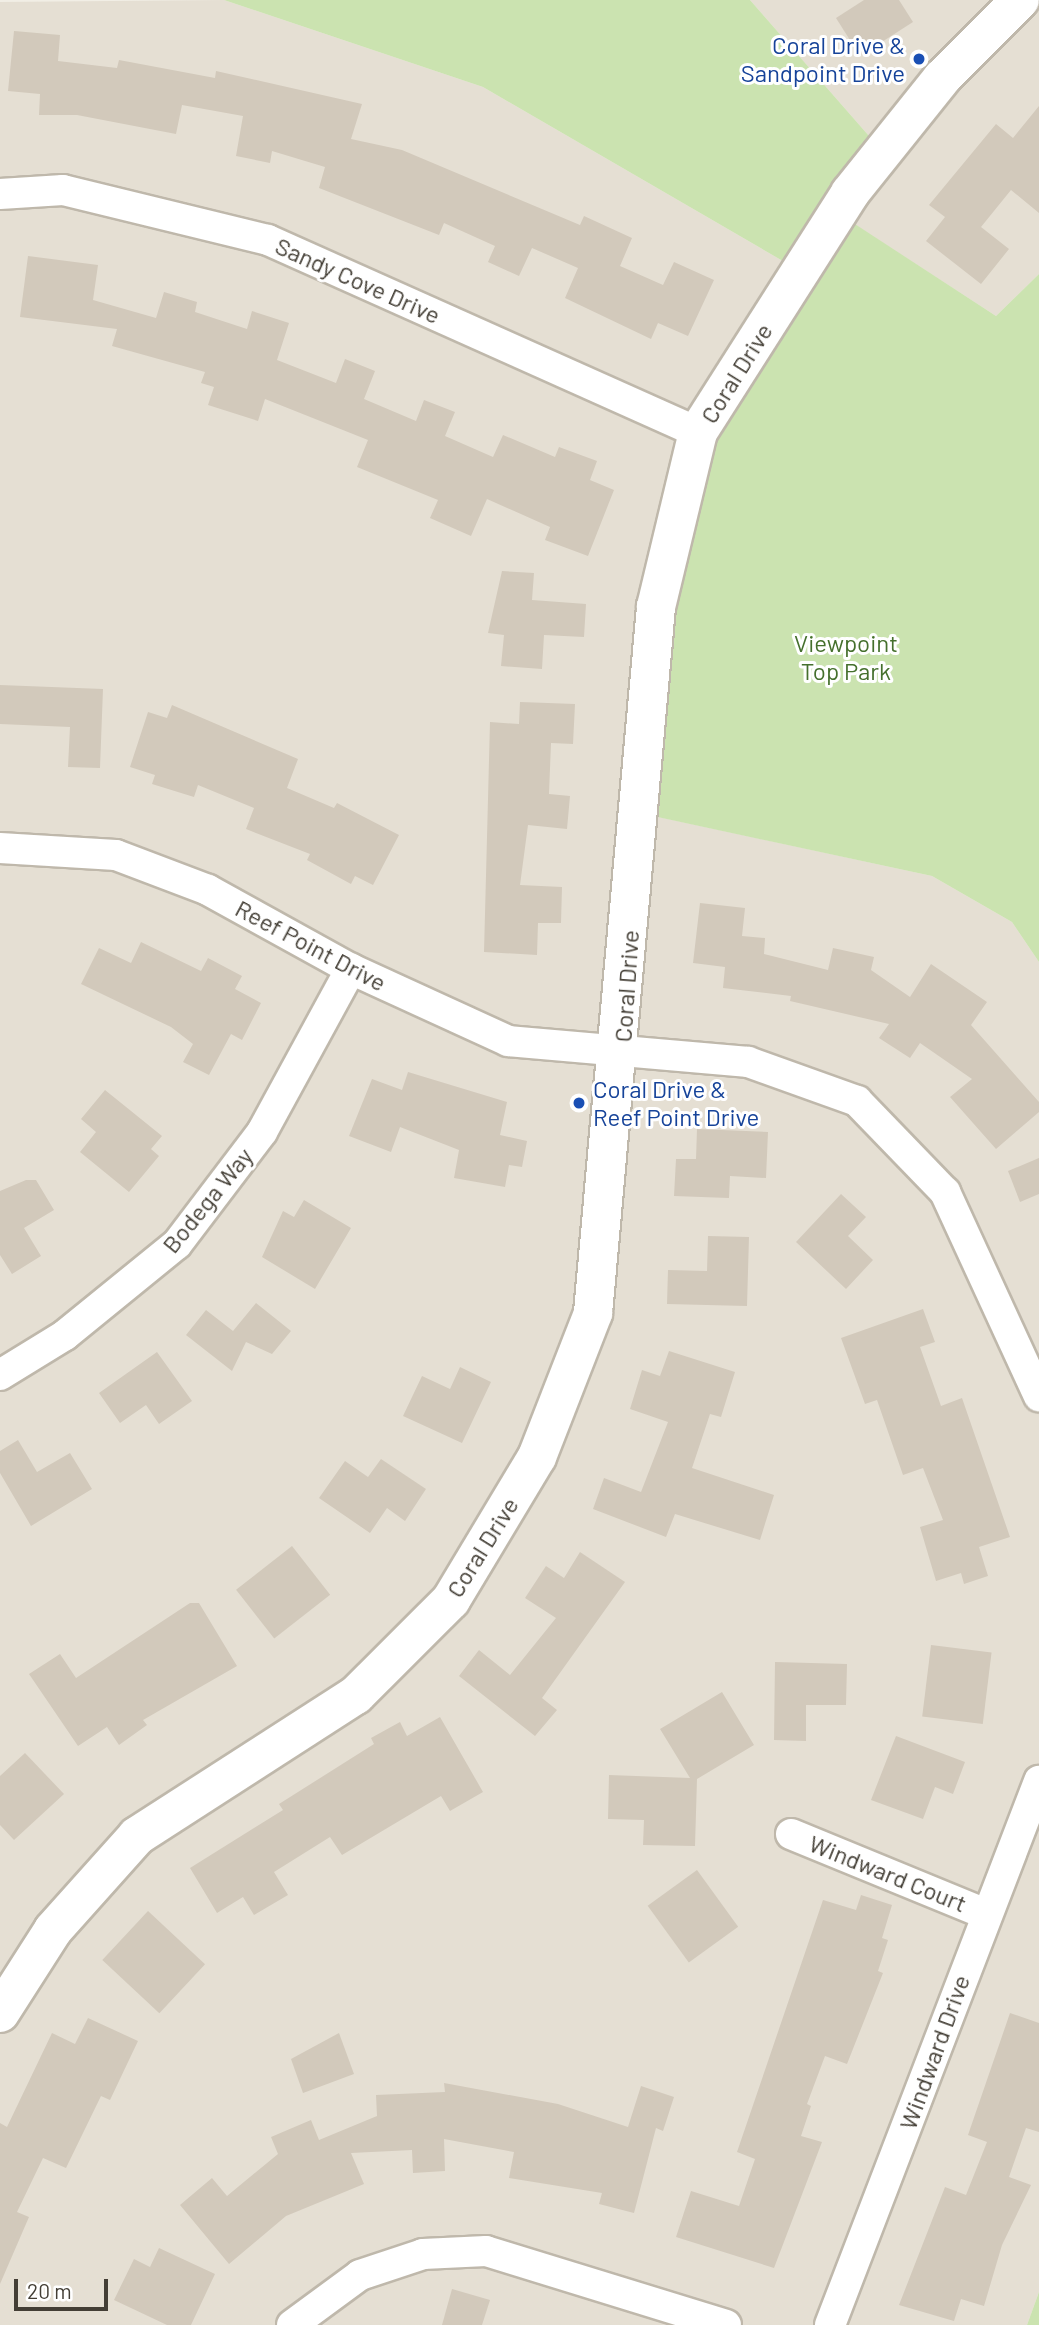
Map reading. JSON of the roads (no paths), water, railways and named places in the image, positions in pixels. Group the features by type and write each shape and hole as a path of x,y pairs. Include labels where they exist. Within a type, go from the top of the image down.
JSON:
{"street":[{"name":"Coral Drive","path":"0,2013 52,1930 137,1836 356,1695 452,1600 537,1457 593,1313 621,1050 656,607 698,432 850,193 942,78 1020,0"},
{"name":"Sandy Cove Drive","path":"0,194 63,190 268,240 698,432"},
{"name":"Reef Point Drive","path":"0,848 17,844 116,855 208,890 351,968 508,1041 621,1050"},
{"name":"Bodega Way","path":"0,1375 65,1335 177,1244 262,1132 351,968"},
{"path":"621,1050 748,1062 857,1101 945,1192 1039,1396"},
{"name":"Windward Drive","path":"830,2325 985,1913 1039,1781"},
{"name":"Windward Court","path":"791,1834 985,1913"},
{"path":"292,2325 360,2275 423,2254 486,2250 726,2325"}],"place":[{"name":"Coral Drive & Sandpoint Drive","path":"919,59"},
{"name":"Coral Drive & Reef Point Drive","path":"579,1103"}],"park label":[{"name":"Viewpoint Top Park","path":"846,657"}]}
